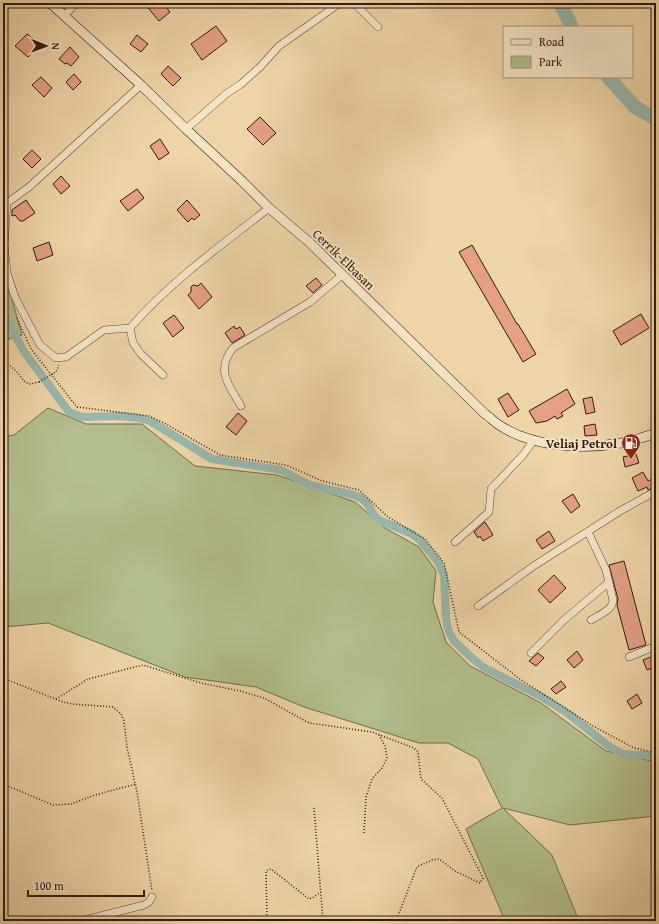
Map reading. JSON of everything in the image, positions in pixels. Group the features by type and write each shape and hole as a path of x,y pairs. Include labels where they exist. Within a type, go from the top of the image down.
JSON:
{"main road":[{"name":"Cerrik-Elbasan","path":"50,3 141,85 186,129 242,180 269,208 309,242 485,414 500,426 534,440 573,445 600,446 635,440 656,433"}],"street":[{"path":"64,16 76,3"},
{"path":"186,129 226,94 260,68 279,46 340,3"},
{"path":"354,3 378,27"},
{"path":"141,85 29,187 7,203 4,245 7,273 15,297 40,345 56,358 66,357 104,330 130,328 178,280 269,208"},
{"path":"241,406 226,378 224,370 227,356 233,348 310,302 342,274"},
{"path":"130,328 133,343 140,354 163,375"},
{"path":"455,542 489,512 491,489 523,455 534,440"},
{"path":"478,606 536,565 656,491"},
{"path":"588,532 606,570 614,600 612,606 591,620"},
{"path":"531,653 564,620 609,582"},
{"path":"628,657 656,646"},
{"path":"81,921 144,905 149,902 152,897"}],"path":[{"path":"15,315 31,349 77,407 149,416 220,455 286,465 322,481 358,490 388,517 424,539 444,562 459,632 521,680 593,726 634,748 656,753"},
{"path":"3,360 16,371 25,382 30,384 39,382 54,373"},
{"path":"56,699 88,679 143,665 195,682 240,691 264,698 309,723 356,729 379,735 414,748 418,752 421,779 442,798 483,878 480,883 455,871 439,859 432,860 417,867 396,921"},
{"path":"3,678 56,699 73,704 113,707 121,714 124,721 127,747 136,784 152,897"},
{"path":"364,833 366,797 372,779 382,768 387,758 385,746 379,735"},
{"path":"3,784 53,805 71,804 95,795 136,784"},
{"path":"314,808 323,921"},
{"path":"267,921 266,872 271,869 309,899 321,892"}],"green space":[{"path":"3,268 22,335 3,341"},
{"path":"48,408 86,424 142,424 195,466 277,475 355,502 385,528 419,547 436,571 433,602 446,642 470,666 541,703 606,751 656,762 656,816 570,825 503,808 552,855 579,921 505,921 466,829 502,808 478,759 448,743 419,743 304,707 256,687 185,677 48,623 3,627 3,437 14,435"}],"building":[{"path":"144,3 163,3 170,12 159,21"},
{"path":"216,26 227,41 202,60 191,44"},
{"path":"27,34 40,44 28,57 15,46"},
{"path":"137,35 148,44 141,52 130,44"},
{"path":"70,47 79,57 71,66 67,63 65,64 59,59"},
{"path":"168,66 181,78 173,86 161,74"},
{"path":"74,74 81,82 73,90 66,82"},
{"path":"41,77 52,88 44,97 32,85"},
{"path":"260,117 276,133 263,145 247,129"},
{"path":"160,139 169,153 159,160 150,146"},
{"path":"32,150 41,159 32,168 23,159"},
{"path":"61,176 70,186 61,194 53,184"},
{"path":"137,189 144,198 128,211 120,201"},
{"path":"26,200 35,213 23,221 20,221 15,215 12,216 12,210"},
{"path":"187,200 200,215 194,220 192,218 188,222 177,210"},
{"path":"49,242 53,255 37,261 33,248"},
{"path":"472,245 536,354 523,362 459,252"},
{"path":"316,278 322,285 313,293 306,286"},
{"path":"201,283 212,297 199,309 188,295 191,292 191,287 193,285 198,286"},
{"path":"641,314 649,328 621,345 613,331"},
{"path":"174,315 184,328 173,337 163,323"},
{"path":"234,326 236,329 240,327 245,335 232,343 225,333"},
{"path":"567,389 575,404 561,413 563,416 557,419 555,416 547,421 536,423 529,411"},
{"path":"508,393 519,410 508,417 498,399"},
{"path":"592,397 595,412 586,414 583,399"},
{"path":"238,413 247,421 236,435 226,427"},
{"path":"595,424 597,435 585,436 584,426"},
{"name":"Veliaj Petrol","path":"636,454 639,463 625,467 623,457"},
{"path":"643,472 648,481 656,477 656,486 648,490 647,487 638,491 632,478"},
{"path":"573,494 580,506 571,513 562,501"},
{"path":"485,522 493,535 483,541 480,536 478,538 474,532"},
{"path":"549,531 555,541 542,549 536,540"},
{"path":"624,561 646,645 629,650 617,605 618,599 609,565"},
{"path":"554,575 566,588 550,603 538,590"},
{"path":"577,651 583,660 574,668 567,660"},
{"path":"538,653 544,658 536,666 529,661"},
{"path":"656,655 656,666 647,670 643,660"},
{"path":"561,681 566,687 556,694 551,689"},
{"path":"637,694 642,703 632,709 627,701"}],"waterway":[{"path":"560,3 572,26"},
{"path":"609,78 635,107 656,119"},
{"path":"3,314 25,353 69,412 82,417 121,416 140,418 150,421 212,459 281,470 310,485 361,498 367,503 374,515 379,520 412,534 421,541 438,562 444,575 448,630 454,641 471,657 483,667 542,697 566,712 610,747 624,754 656,756"}],"place":[{"name":"Veliaj Petrol","path":"631,460"}]}
